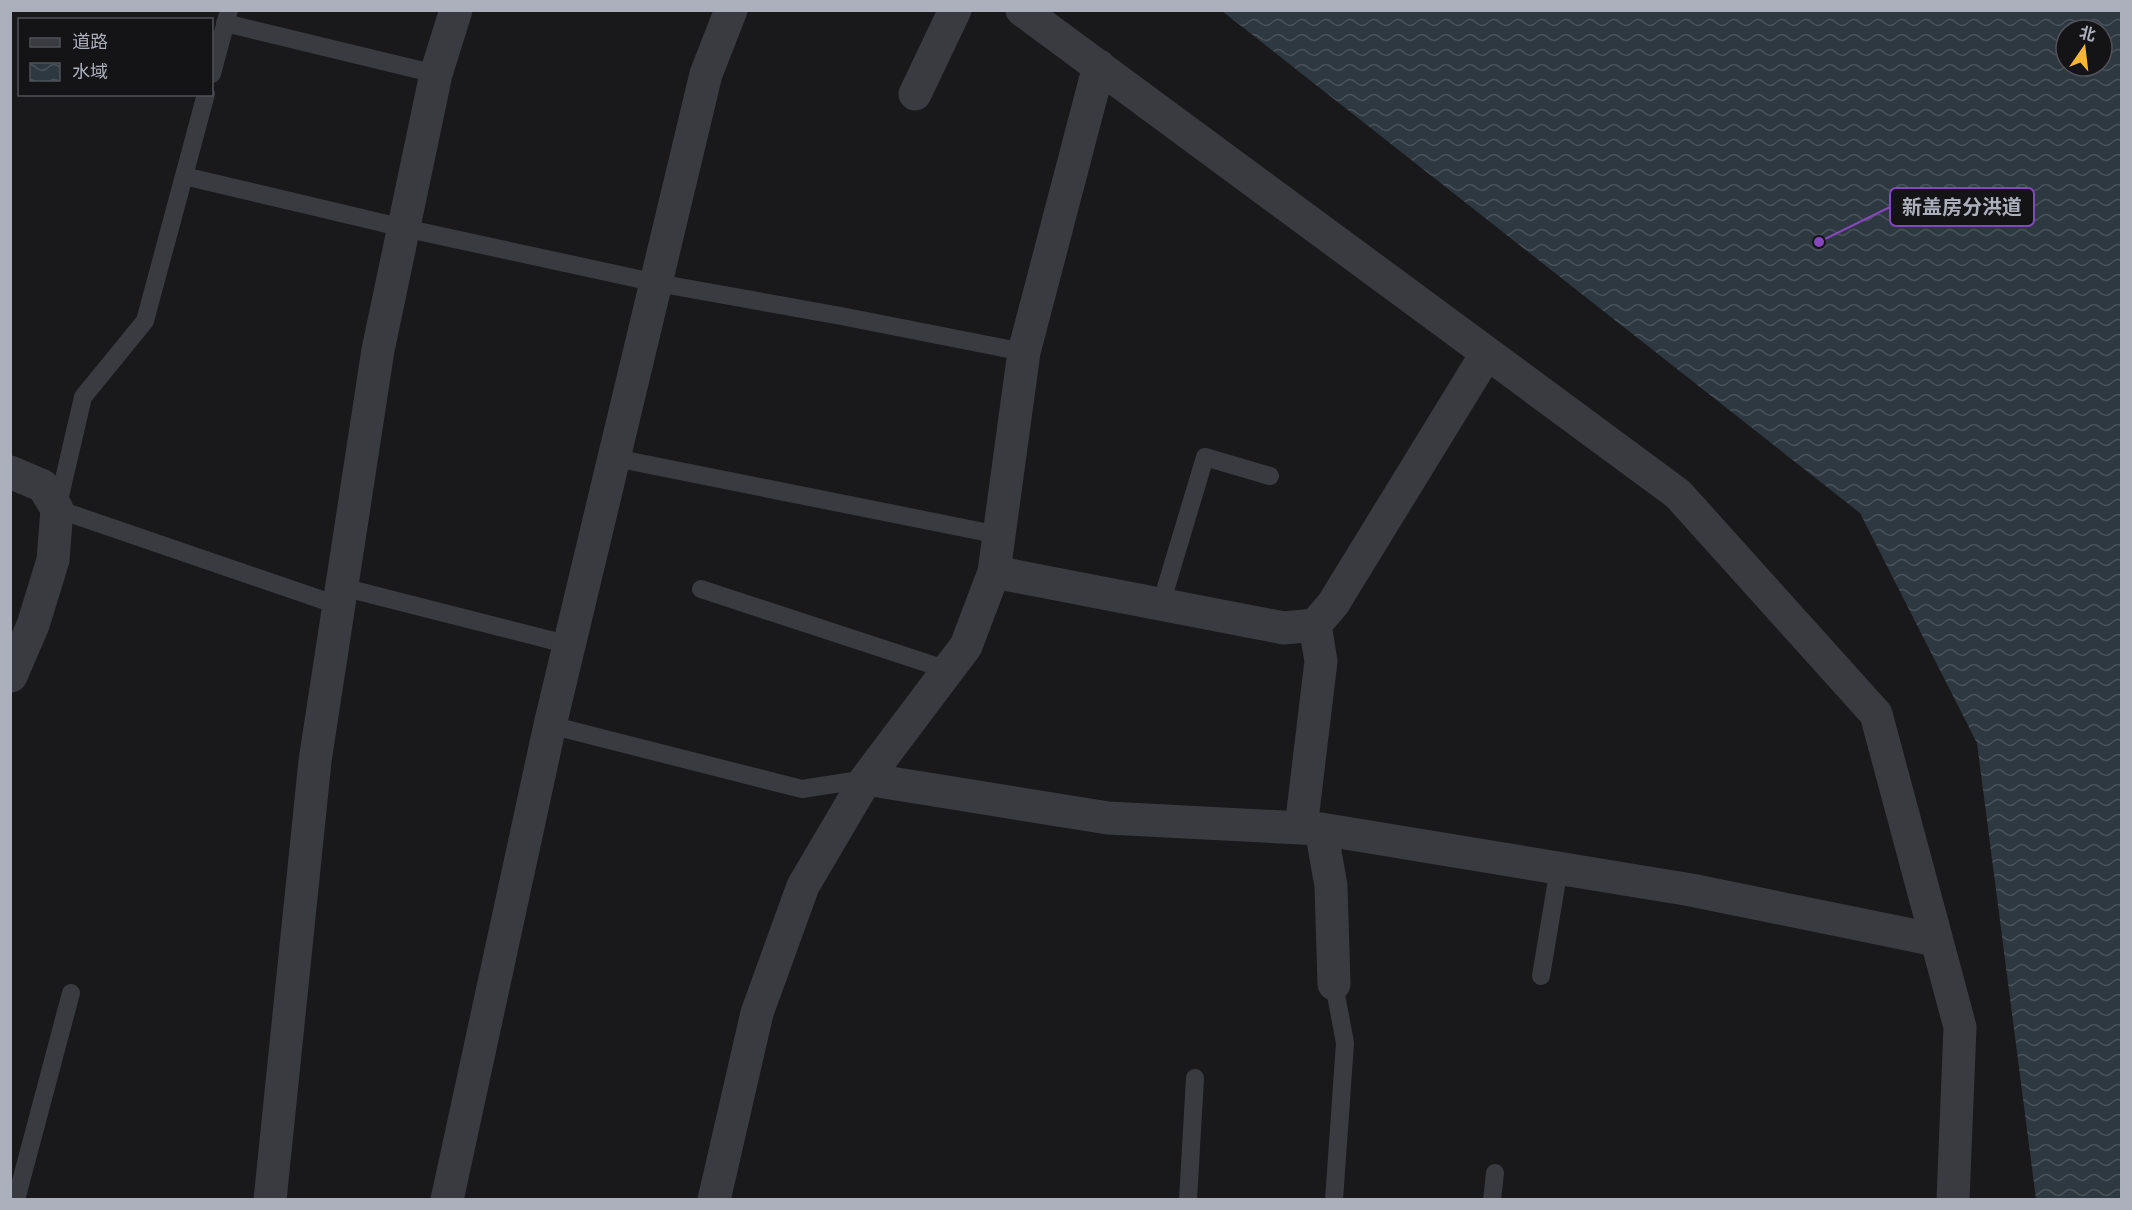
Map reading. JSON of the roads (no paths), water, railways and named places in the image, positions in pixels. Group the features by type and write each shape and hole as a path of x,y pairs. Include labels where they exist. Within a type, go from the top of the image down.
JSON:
{"street":[{"path":"270,1200 315,761 378,350 436,74 456,10"},
{"path":"447,1200 550,725 706,74 730,10"},
{"path":"915,94 955,10"},
{"path":"1022,10 1678,494 1876,714 1960,1027 1953,1200"},
{"path":"714,1200 757,1013 803,886 866,779 966,646 994,573 1024,352 1099,66"},
{"path":"994,573 1284,628 1315,625 1333,604 1487,353"},
{"path":"10,472 43,486 57,509 53,560 33,625 11,676"},
{"path":"1315,625 1321,661 1311,829 1331,886 1334,984"},
{"path":"866,779 1108,818 1311,829 1691,890 1936,940"}],"lane":[{"path":"213,70 227,17 436,74"},
{"path":"205,96 145,321 83,397 57,509 341,596 570,645"},
{"path":"183,176 404,228 657,283 1024,352"},
{"path":"615,458 999,535"},
{"path":"1161,604 1205,458 1270,476"},
{"path":"701,589 948,670"},
{"path":"550,725 802,789 866,779"},
{"path":"1541,976 1559,868"},
{"path":"1334,984 1345,1043 1335,1200"},
{"path":"16,1200 71,993"},
{"path":"1188,1200 1195,1078"},
{"path":"1492,1200 1495,1173"}],"water":[{"path":"1222,11 2121,11 2121,1199 2036,1199 1977,743 1860,513"}],"place":[{"name":"新盖房分洪道","path":"1819,242"}]}
